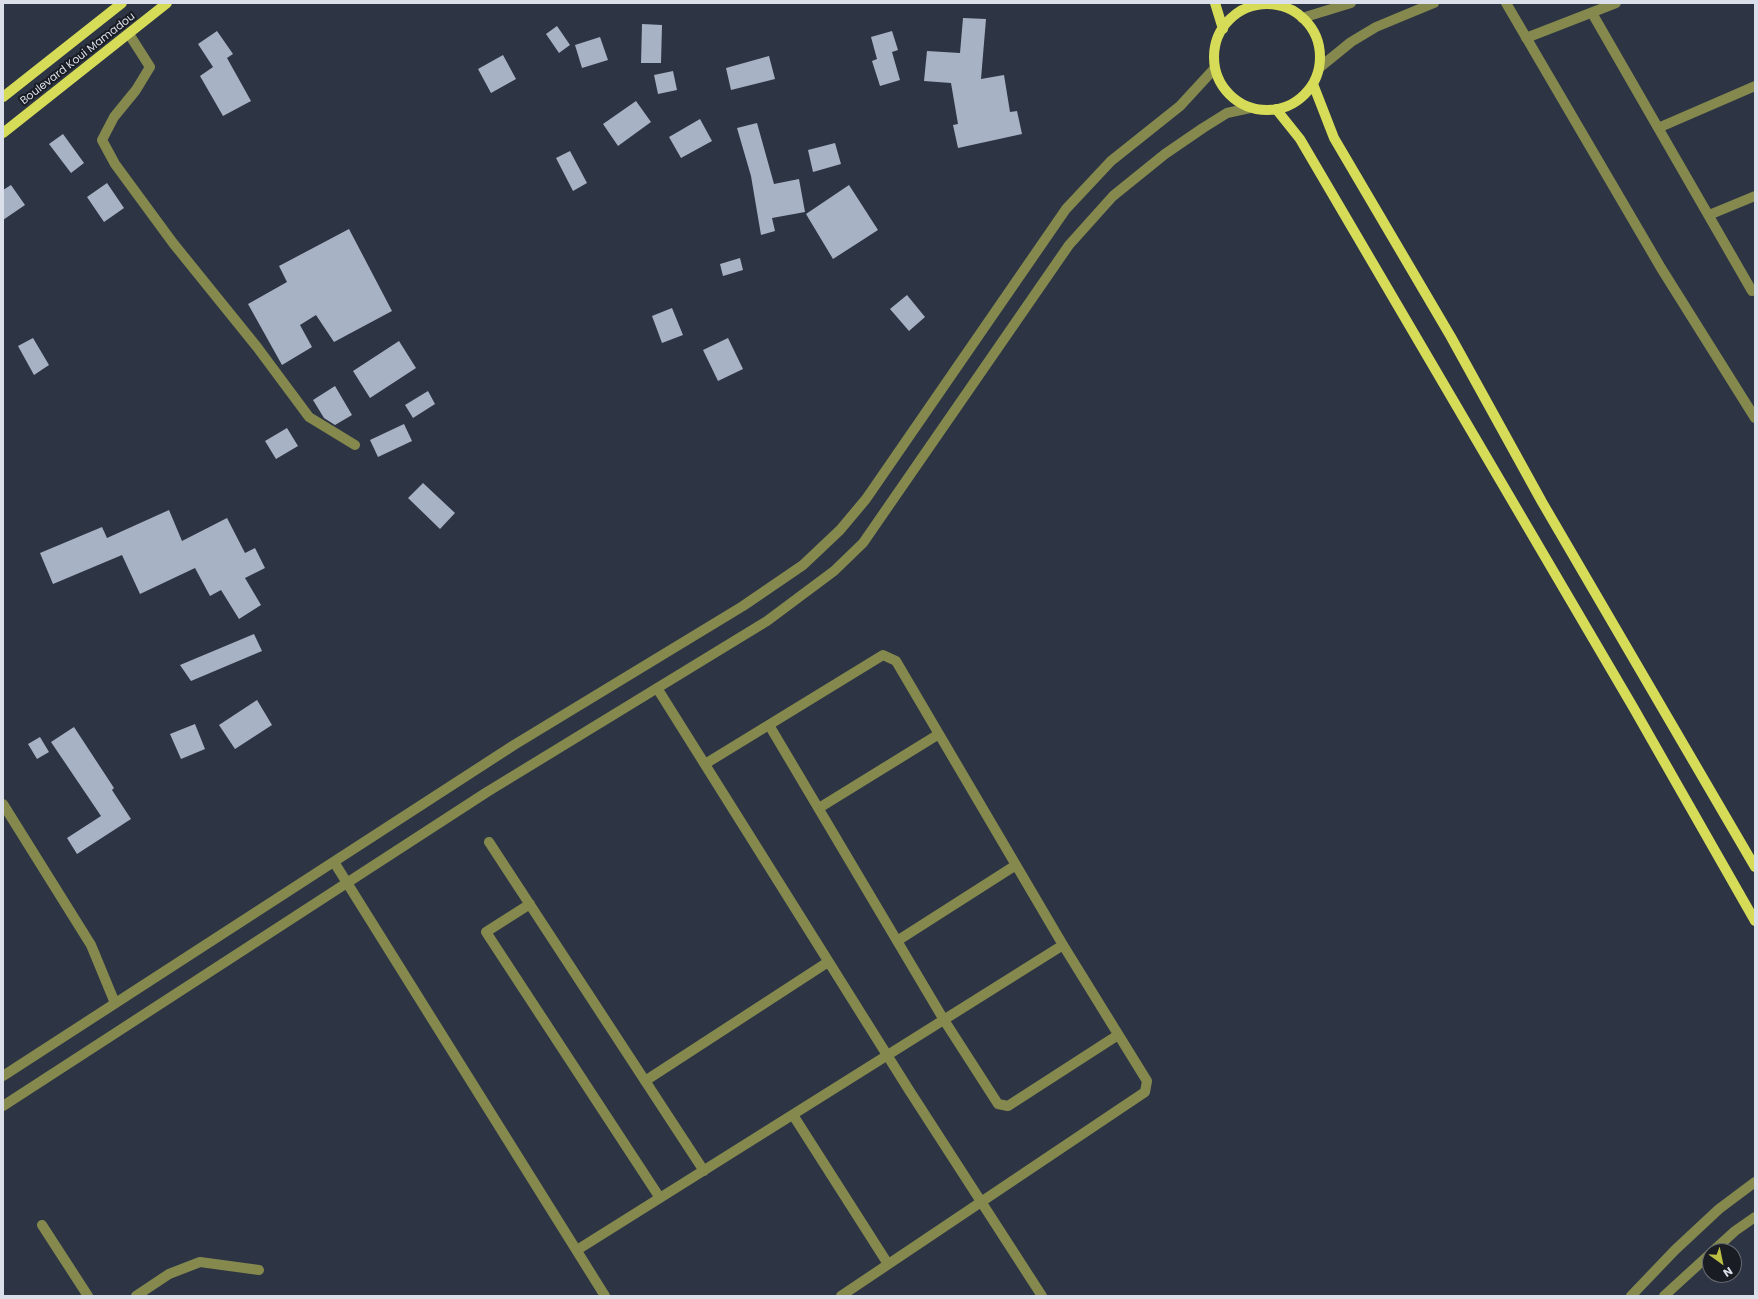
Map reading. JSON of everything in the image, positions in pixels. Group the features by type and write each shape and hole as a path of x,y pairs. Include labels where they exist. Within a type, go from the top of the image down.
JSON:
{"main road":[{"name":"Boulevard Koui Mamadou","path":"3,97 122,3"},
{"name":"Boulevard Koui Mamadou","path":"3,133 167,3"},
{"path":"1215,3 1223,29"},
{"path":"1261,4 1278,6 1294,12 1307,22 1316,36 1320,52 1319,68 1313,84 1302,98 1286,107 1268,110 1250,108 1234,99 1222,85 1215,68 1214,55 1217,42 1223,29 1233,17 1246,9 1261,4"},
{"path":"1313,84 1334,138 1344,157 1451,338 1542,502 1755,867"},
{"path":"1276,109 1300,139 1629,700 1755,921"}],"street":[{"path":"1302,18 1351,3"},
{"path":"1319,68 1351,42 1376,27 1434,3"},
{"path":"1506,3 1661,268 1755,418"},
{"path":"1526,38 1616,3"},
{"path":"1592,13 1752,291 1755,290"},
{"path":"129,34 150,67 136,90 114,117 102,140 115,164 173,243 257,347 309,417 355,445"},
{"path":"3,1076 514,745 743,606 802,565 840,530 866,499 1066,209 1110,161 1180,106 1215,68"},
{"path":"1658,128 1755,86"},
{"path":"3,1106 487,792 767,621 834,571 863,543 1069,246 1108,202 1165,154 1203,128 1227,113 1250,108"},
{"path":"1709,215 1755,196"},
{"path":"705,764 884,655 896,661 1063,945 1147,1081 1145,1092 841,1296"},
{"path":"657,688 1038,1294"},
{"path":"769,725 944,1020 998,1104 1008,1106 1118,1035"},
{"path":"819,808 939,734"},
{"path":"3,804 90,945 115,1003"},
{"path":"489,842 704,1171"},
{"path":"334,862 605,1296"},
{"path":"897,941 1016,865"},
{"path":"530,904 486,932 660,1198"},
{"path":"577,1250 1063,945"},
{"path":"645,1080 828,962"},
{"path":"793,1115 888,1264"},
{"path":"1630,1296 1702,1224 1755,1182"},
{"path":"1722,1243 1735,1231 1755,1217"},
{"path":"42,1225 88,1296"},
{"path":"1664,1296 1702,1261"},
{"path":"136,1296 169,1274 200,1262 259,1270"}],"building":[{"path":"963,18 986,19 981,79 1004,75 1010,112 1017,111 1022,134 958,148 953,125 958,124 951,83 924,81 927,51 960,53"},
{"path":"642,24 662,25 661,63 641,63"},
{"path":"557,26 570,45 559,53 546,34"},
{"path":"217,31 233,54 227,58 251,101 223,116 200,76 213,67 198,44"},
{"path":"892,31 898,50 892,52 900,80 880,86 872,61 877,59 871,37"},
{"path":"600,37 608,60 582,68 575,45"},
{"path":"503,55 516,79 491,93 478,69"},
{"path":"769,56 775,79 731,90 726,68"},
{"path":"673,71 677,90 658,94 654,75"},
{"path":"636,101 651,122 618,146 603,124"},
{"path":"700,119 712,141 681,158 669,137"},
{"path":"757,123 774,184 799,179 805,212 772,218 775,231 761,235 751,176 737,128"},
{"path":"63,134 84,163 71,173 49,144"},
{"path":"835,143 841,164 813,172 808,150"},
{"path":"570,151 587,183 573,191 556,158"},
{"path":"107,183 124,208 104,222 87,197"},
{"path":"11,185 25,205 3,220 3,190"},
{"path":"849,185 878,230 833,259 806,214"},
{"path":"349,229 392,311 334,342 316,315 300,325 312,347 282,365 248,304 287,282 279,266"},
{"path":"740,258 743,270 723,276 720,264"},
{"path":"907,295 925,317 909,331 890,309"},
{"path":"672,308 683,335 662,343 652,316"},
{"path":"33,338 49,365 34,375 18,346"},
{"path":"728,338 743,369 718,381 703,350"},
{"path":"399,341 416,368 370,398 353,371"},
{"path":"335,386 352,415 335,425 324,418 313,400"},
{"path":"428,391 435,404 413,418 405,405"},
{"path":"404,424 412,441 378,457 370,440"},
{"path":"287,428 298,446 276,459 265,441"},
{"path":"423,483 455,513 440,529 408,498"},
{"path":"169,510 182,541 227,518 245,553 255,548 265,568 245,578 261,605 239,619 221,590 210,596 195,568 140,594 122,555 53,584 40,553 102,527 107,538"},
{"path":"254,634 262,651 191,681 180,665"},
{"path":"257,700 272,725 235,749 219,725"},
{"path":"195,724 205,749 181,759 170,734"},
{"path":"74,727 114,788 112,790 131,819 77,854 67,838 101,816 51,742"},
{"path":"40,737 49,752 37,759 28,744"}]}
